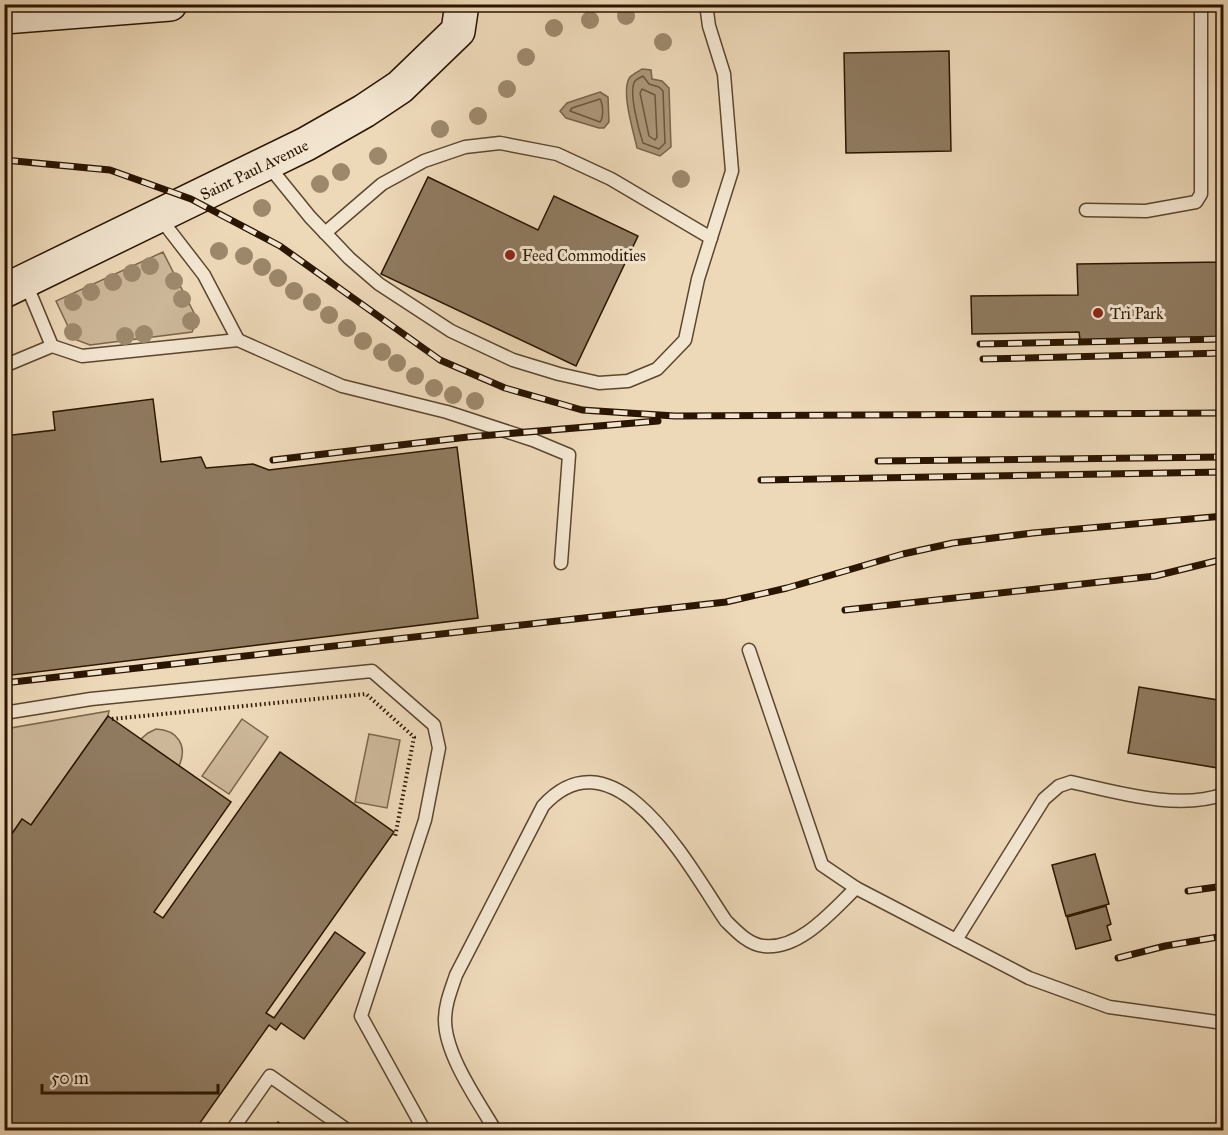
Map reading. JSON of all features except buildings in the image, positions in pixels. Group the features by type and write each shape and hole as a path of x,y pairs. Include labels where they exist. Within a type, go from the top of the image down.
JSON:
{"street":[{"path":"4,17 170,4"},
{"name":"Saint Paul Avenue","path":"15,286 306,144 364,111 400,87 436,55 458,31 462,4"}],"lane":[{"path":"266,163 349,258 379,284 451,331 513,360 559,374 598,383 628,381 657,369 685,340 698,279 732,171 724,74 709,27 706,4"},
{"path":"1086,210 1146,211 1196,202 1201,194 1201,4"},
{"path":"326,233 382,184 424,160 465,147 500,143 558,154 600,174 711,238"},
{"path":"158,216 204,275 238,340"},
{"path":"15,286 52,346 81,356 238,340 342,386 447,412 533,440 569,455 561,562"},
{"path":"4,366 52,346"},
{"path":"749,651 822,865 856,888 1029,978 1109,1007 1224,1023"},
{"path":"4,713 91,699 372,671 434,725 439,748 425,820 361,1016 424,1131"},
{"path":"495,1131 459,1066 450,1043 445,1022 447,1001 456,975 543,806 553,795 579,783 595,781 624,793 654,819 668,835 726,921 749,941 763,946 779,945 816,927 856,888"},
{"path":"956,940 1044,799 1059,786 1071,782 1149,799 1210,799 1224,794"},
{"path":"232,1131 270,1076 347,1131"}],"path":[{"path":"112,719 366,694 414,737 394,837"}],"shaded area":[{"path":"163,252 196,317 192,332 90,345 74,339 56,301"},
{"path":"109,711 108,716 31,825 22,819 7,841 5,839 5,729"},
{"path":"242,719 268,737 229,794 202,776"},
{"path":"156,729 170,732 179,740 182,752 179,766 141,739"},
{"path":"369,734 400,740 387,808 355,802"}],"water":[{"path":"642,69 651,70 652,79 662,81 669,88 671,147 660,156 637,148 629,112 627,83 630,77"},
{"path":"600,92 608,97 609,122 604,128 566,118 560,111 567,103"}],"railway":[{"path":"4,160 110,170 191,199 280,246 440,360 505,388 582,410 675,416 1224,413"},
{"path":"980,344 1224,339"},
{"path":"983,359 1224,353"},
{"path":"273,460 468,437 658,421"},
{"path":"878,461 1224,457"},
{"path":"761,480 1224,472"},
{"path":"4,683 726,602 787,588 903,554 953,543 1033,533 1224,516"},
{"path":"845,610 1155,576 1224,559"},
{"path":"1188,891 1224,886"},
{"path":"1118,958 1165,946 1224,936"}],"place":[{"name":"Feed Commodities","path":"510,255"},
{"name":"Tri Park","path":"1098,313"}]}
